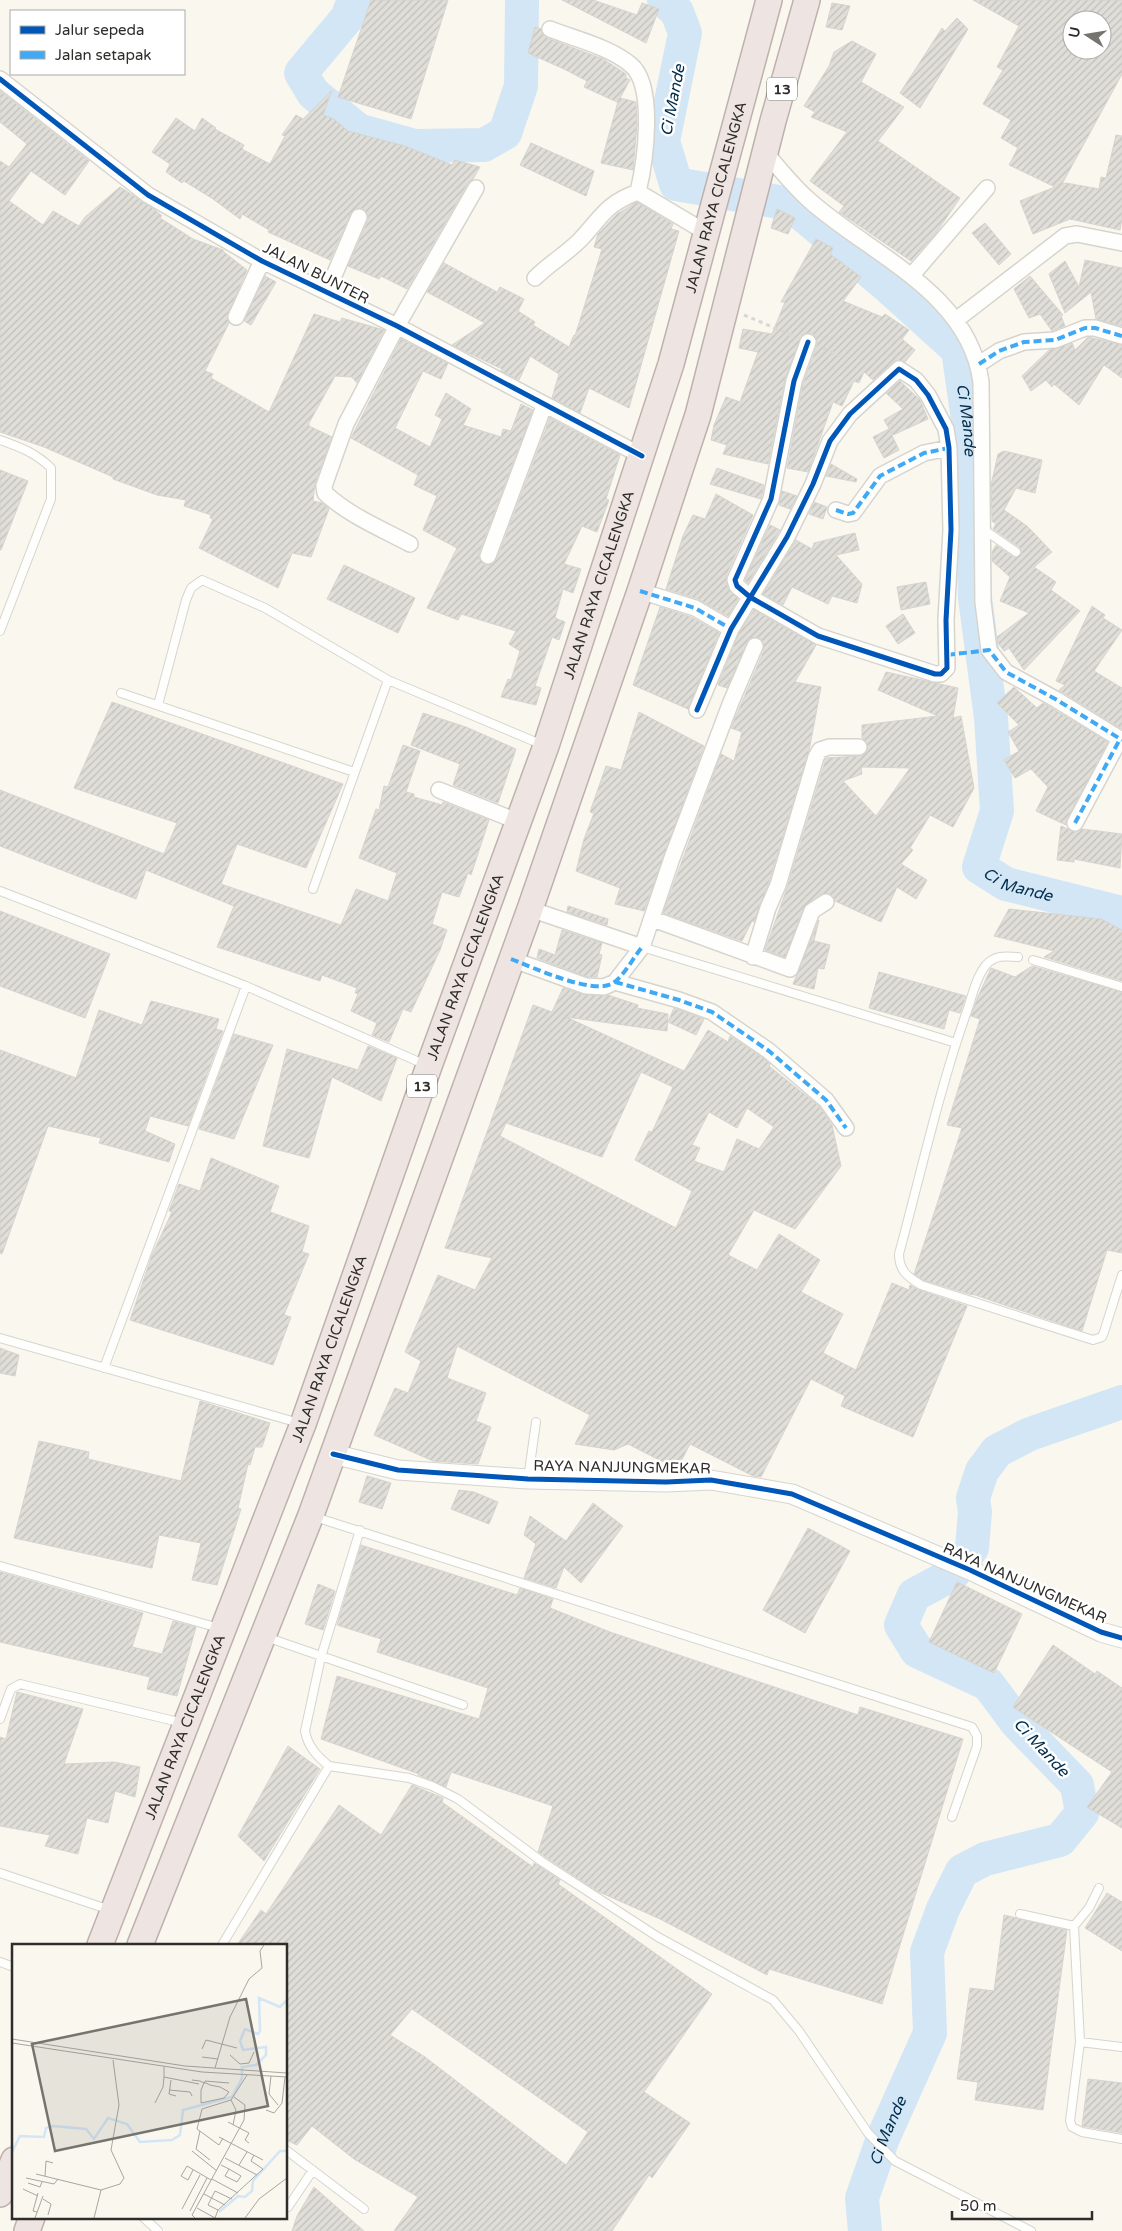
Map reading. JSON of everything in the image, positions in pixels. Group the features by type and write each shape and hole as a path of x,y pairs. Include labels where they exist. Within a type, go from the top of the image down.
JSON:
{"highway":[{"name":"JALAN RAYA CICALENGKA","path":"100,1944 303,1424 429,1066 546,746 671,364 769,0"},
{"name":"13","path":"140,1944 311,1515 510,959 530,909 640,591 698,415 773,121 807,0"},
{"path":"740,112 773,121"},
{"path":"707,234 737,261"},
{"path":"0,2194 12,2165"},
{"path":"27,2231 32,2218"}],"street":[{"path":"550,30 604,50 634,68 646,94 647,107 638,192"},
{"name":"JALAN BUNTER","path":"0,79 148,196 262,261 397,326 544,406 642,456"},
{"path":"765,152 808,200 874,251 912,275 956,320 979,364 983,441 983,602 989,650 1006,672 1057,700 1121,740 1075,823"},
{"path":"410,544 367,522 331,499 325,493 324,486 346,424 397,326 476,188"},
{"path":"912,275 987,188"},
{"path":"638,192 707,234"},
{"path":"535,278 579,241 610,206 618,200 638,192"},
{"path":"326,292 359,217"},
{"path":"956,320 1065,236 1077,234 1122,243"},
{"path":"236,317 262,261"},
{"path":"979,364 999,351 1024,342 1055,340 1085,328 1096,328 1122,336"},
{"path":"697,710 731,630 750,597 787,537 813,484 830,441 850,414 898,370 903,370 916,380 928,395 946,429 951,530 946,620 947,668 945,672 935,674 818,636 750,597 737,586 736,576 772,499 794,381 808,342"},
{"path":"488,556 544,406"},
{"path":"836,510 848,514 852,513 880,476 924,453 948,448"},
{"path":"640,591 694,608 731,630"},
{"path":"510,959 591,987 607,987 615,982 642,948 672,858 724,719 755,646"},
{"path":"753,957 768,908 778,885 816,757 820,750 829,747 859,747"},
{"path":"439,790 519,822"},
{"path":"653,919 790,969 812,911 826,902"},
{"path":"530,909 642,948"},
{"path":"615,982 679,1000 712,1012 769,1052 826,1100 846,1128"},
{"name":"RAYA NANJUNGMEKAR","path":"333,1454 398,1470 528,1479 666,1482 711,1480 792,1494 970,1570 1101,1632 1122,1638"}],"lane":[{"path":"0,440 34,452 52,468 53,488 51,499 0,631"},
{"path":"982,529 1016,552"},
{"path":"158,705 186,600 191,588 202,580 265,608 388,680 546,746"},
{"path":"313,889 388,680"},
{"path":"121,693 354,772"},
{"path":"0,891 246,986 429,1066"},
{"path":"642,948 956,1043"},
{"path":"1018,957 1003,956 993,959 985,967 956,1043 899,1254 899,1264 903,1271 921,1285 1093,1340 1102,1337 1122,1275"},
{"path":"1033,960 1122,987"},
{"path":"104,1368 246,986"},
{"path":"0,1338 303,1424"},
{"path":"528,1479 536,1422"},
{"path":"311,1515 972,1727 977,1736 977,1746 952,1817"},
{"path":"360,1530 321,1657 305,1732 307,1742 316,1756 329,1766 409,1778 432,1786 458,1800 541,1861 658,1937 773,2000 799,2031 868,2133 895,2160 1031,2231"},
{"path":"0,1566 222,1629"},
{"path":"264,1636 463,1705"},
{"path":"0,1719 10,1688 20,1684 187,1724"},
{"path":"223,1944 329,1766"},
{"path":"2,1875 113,1911"},
{"path":"1100,1888 1089,1908 1074,1926 1080,2042 1070,2118 1072,2127 1082,2132 1122,2140"},
{"path":"1020,1914 1074,1926"},
{"path":"0,1962 12,1966"},
{"path":"1080,2042 1122,2047"},
{"path":"288,2151 364,2209"},
{"path":"288,2207 313,2170"},
{"path":"144,2218 158,2231"}],"path":[{"path":"725,307 840,356"}],"building":[{"path":"371,0 448,0 411,119 338,97"},
{"path":"562,0 593,0 637,15 642,3 659,9 646,43"},
{"path":"973,0 1122,0 1122,74 1062,184 1066,183 1099,189 1101,177 1106,178 1116,135 1122,136 1122,219 1120,230 1070,219 1033,234 1020,201 1055,187 1009,165 1018,148 1001,138 1011,120 983,104 1003,70 997,67 1019,26"},
{"path":"832,3 850,6 842,30 826,27"},
{"path":"957,18 968,29 920,108 900,93 942,28 945,31"},
{"path":"535,27 541,29 547,38 603,59 626,74 626,78 630,80 620,98 636,102 637,125 633,170 601,163 619,98 617,102 584,87 587,81 528,53"},
{"path":"852,41 876,54 861,82 904,107 878,141 960,198 936,233 911,261 839,212 844,206 810,181 847,132 811,117 815,112 804,106 829,66 834,52"},
{"path":"332,90 323,115 334,119 348,131 405,146 452,165 455,160 480,167 473,179 468,183 407,289 381,276 379,279 348,266 368,220 368,215 363,209 357,208 351,213 330,260 268,232 269,230 242,214 240,219 213,199 184,181 182,183 166,172 170,164 152,152 176,118 195,131 202,118 215,129 244,145 242,149 270,164 285,136 282,135 296,115 303,119"},
{"path":"0,91 89,161 65,195 31,171 9,201 43,225 53,211 79,226 85,217 120,187 154,209 162,216 160,218 193,239 223,250 247,270 228,313 229,323 205,371 213,374 211,378 269,412 314,314 340,322 342,318 384,330 357,383 352,377 335,376 309,423 309,426 332,437 315,483 313,501 322,503 329,509 311,557 292,553 278,588 199,548 213,519 210,518 211,515 184,506 186,500 157,495 113,479 113,477 44,447 0,432 0,161 9,167 27,144 0,122"},
{"path":"531,143 594,171 586,196 520,165"},
{"path":"637,202 673,224 671,229 679,231 629,408 589,388 580,413 552,398 559,374 530,356 519,380 501,371 502,369 452,345 485,323 427,292 444,263 497,292 500,287 524,299 518,311 535,322 533,325 569,347 575,336 602,249 594,247 598,234 617,214"},
{"path":"777,209 795,218 788,234 771,228"},
{"path":"985,223 1011,254 999,265 972,233"},
{"path":"816,239 833,248 830,254 861,277 843,301 882,317 885,314 909,330 902,339 915,350 905,362 896,360 873,380 864,372 859,383 854,381 842,406 833,402 808,472 787,468 803,384 817,345 815,336 812,333 802,335 785,379 768,464 723,454 727,445 711,440 714,425 726,397 740,402 758,352 739,348 743,329 772,334 785,302 781,302"},
{"path":"1085,260 1122,268 1122,326 1096,319 1091,292 1065,313 1049,274 1065,261 1079,287"},
{"path":"265,276 276,282 251,325 244,321"},
{"path":"1030,276 1063,315 1061,316 1065,326 1052,331 1040,314 1029,318 1014,289"},
{"path":"1088,337 1122,345 1122,378 1104,365 1079,405 1054,384 1052,387 1046,380 1031,391 1022,376 1049,350 1072,343 1075,350"},
{"path":"401,339 448,363 441,379 423,371 395,428 430,447 442,419 435,415 446,393 471,409 463,425 501,437 503,429 511,431 521,404 533,410 479,553 479,558 484,565 490,565 497,559 550,418 620,455 606,499 609,500 597,532 582,526 564,564 581,569 573,593 563,589 555,618 565,622 559,640 552,637 535,686 541,688 536,705 501,697 508,679 511,680 520,651 509,644 516,631 461,614 458,620 427,608 457,548 423,530 437,496 414,485 418,475 351,438"},
{"path":"900,381 920,400 928,419 893,435 884,420 903,409 886,393"},
{"path":"889,429 899,450 884,458 873,437"},
{"path":"1004,451 1042,460 1035,493 1016,488 1004,510 1027,526 1052,552 1034,567 1056,582 1051,590 1080,611 1024,670 1009,648 1004,651 998,643 997,637 1029,613 1000,601 1010,577 992,561 992,552 996,545 1015,558 1022,553 1019,547 993,529 996,524 992,521 991,485 998,454"},
{"path":"831,464 857,479 856,482 826,476"},
{"path":"717,468 764,485 761,499 710,484"},
{"path":"0,470 28,481 1,550 0,550"},
{"path":"782,491 797,496 790,509 779,505"},
{"path":"716,494 753,515 726,576 728,589 738,599 728,616 698,599 666,589 683,536 693,515 705,519"},
{"path":"814,502 827,507 823,519 809,514"},
{"path":"770,525 780,530 748,583 745,580"},
{"path":"855,533 859,550 836,555 862,584 857,603 832,596 828,604 792,587 783,605 763,594 796,540 812,549 814,543"},
{"path":"344,565 415,598 398,633 327,599"},
{"path":"926,582 930,604 901,610 897,587"},
{"path":"1092,606 1105,615 1103,618 1122,630 1094,671 1122,688 1122,729 1059,690 1065,685 1056,681"},
{"path":"660,607 691,617 719,633 688,709 633,685"},
{"path":"754,610 816,645 795,682 821,687 809,751 769,882 754,922 752,921 742,941 663,913 721,754 734,761 742,732 731,728 764,650 762,640 754,637 749,639 727,688 718,685 739,633"},
{"path":"903,614 915,633 898,644 886,626"},
{"path":"886,672 958,688 953,718 961,716 974,788 953,827 930,815 910,848 913,850 901,864 927,880 916,899 897,887 881,922 835,901 830,894 821,894 804,907 785,957 765,950 787,888 826,758 859,756 867,752 868,747 862,738 862,725 938,716 878,690","holes":["861,767 910,768 876,816 843,781 862,774"]},
{"path":"1014,687 1037,708 1043,703 1108,742 1067,819 1066,825 1036,811 1048,787 1031,769 1015,778 1004,760 1019,751 1008,732 1019,725 997,703"},
{"path":"112,702 343,784 306,868 237,844 221,884 341,925 356,889 388,901 397,873 359,858 376,809 379,810 384,786 388,787 403,745 420,751 406,792 414,794 414,797 442,805 443,802 489,820 471,875 468,873 459,897 442,892 432,924 447,930 440,950 411,1012 403,1009 389,1042 372,1035 377,1023 351,1011 358,994 355,993 357,988 322,975 320,981 217,947 234,906 146,870 136,899 0,846 0,790 164,854 177,823 74,788"},
{"path":"639,712 704,746 644,911 615,904 620,888 576,871 584,839 594,813 590,812 606,766 621,770"},
{"path":"423,713 466,727 516,749 498,803 453,785 460,764 411,745"},
{"path":"1061,826 1075,832 1082,829 1122,834 1120,868 1074,859 1074,862 1057,860"},
{"path":"568,906 608,919 607,925 567,912"},
{"path":"1009,909 1101,919 1122,930 1122,981 1044,957 1054,951 994,936"},
{"path":"0,911 110,954 85,1018 0,986"},
{"path":"819,920 814,941 830,945 824,969 818,968 814,989 793,984"},
{"path":"562,930 602,943 599,954 602,955 597,977 588,977 537,958 539,949 555,955"},
{"path":"1032,966 1122,992 1122,1253 1107,1250 1082,1331 972,1294 923,1280 914,1274 962,1128 947,1125 980,1019 971,1016 977,999 991,968 1015,977"},
{"path":"879,972 966,996 960,1013 949,1010 944,1029 869,1008"},
{"path":"563,988 585,995 608,995 638,1005 637,1008 668,1014 667,1031 566,1017 684,1071 708,1030 728,1042 730,1036 763,1058 770,1064 769,1066 819,1106 832,1125 841,1166 795,1229 754,1210 728,1255 757,1270 779,1234 820,1260 801,1292 843,1314 823,1353 856,1370 892,1283 909,1290 910,1285 919,1290 967,1306 913,1437 841,1406 845,1396 811,1379 761,1477 753,1476 690,1444 677,1469 628,1444 614,1450 575,1444 590,1415 457,1346 447,1378 486,1393 476,1421 491,1427 478,1464 433,1461 374,1435 395,1388 408,1393 421,1361 405,1352 438,1275 475,1290 492,1258 445,1248 533,1005 552,1012","holes":["641,1072 673,1087 652,1132 649,1131 635,1160 692,1191 676,1228 500,1136 506,1123 602,1157","747,1108 774,1127 759,1149 737,1139 724,1172 694,1161 700,1148 692,1145 709,1112 737,1128"]},
{"path":"151,1001 219,1019 216,1029 223,1031 188,1126 150,1116 145,1131 175,1144 169,1162 99,1143 101,1138 48,1126 2,1254 0,1253 0,1050 76,1078 99,1010 142,1025"},
{"path":"674,1008 704,1019 696,1035 668,1022"},
{"path":"234,1034 273,1045 234,1139 199,1129"},
{"path":"368,1046 397,1058 381,1101 332,1077 309,1158 263,1146 287,1049 358,1070"},
{"path":"211,1158 279,1186 270,1212 309,1226 302,1252 309,1254 284,1315 291,1317 273,1365 130,1320 152,1255 172,1212 169,1211 179,1184 200,1191"},
{"path":"0,1348 19,1355 15,1376 0,1373"},
{"path":"200,1401 270,1423 262,1447 255,1447 250,1465 248,1464 238,1508 241,1509 217,1585 192,1580 201,1543 159,1535 152,1568 14,1538 39,1441 89,1452 88,1459 181,1481"},
{"path":"367,1476 391,1483 382,1509 359,1502"},
{"path":"459,1490 474,1492 498,1502 489,1524 451,1509"},
{"path":"593,1503 623,1526 581,1583 564,1567 556,1588 524,1578 536,1544 524,1535 530,1516 566,1541"},
{"path":"808,1528 850,1551 805,1633 763,1610"},
{"path":"361,1545 517,1595 520,1588 553,1599 550,1608 610,1632 858,1715 860,1707 963,1739 882,2004 769,1969 767,1975 660,1919 597,1891 538,1852 553,1806 451,1772 446,1787 419,1774 321,1739 337,1676 479,1719 488,1688 377,1652 381,1639 337,1625"},
{"path":"0,1572 143,1613 132,1647 162,1654 173,1621 196,1627 177,1696 147,1689 150,1677 0,1642"},
{"path":"957,1582 1022,1614 994,1673 929,1642"},
{"path":"318,1584 335,1591 323,1630 305,1624"},
{"path":"1053,1645 1095,1674 1097,1671 1122,1688 1122,1828 1087,1807 1112,1772 1013,1707"},
{"path":"17,1692 83,1709 64,1764 114,1762 140,1767 135,1797 115,1791 108,1823 87,1818 78,1854 45,1846 50,1835 0,1826 0,1737 6,1739"},
{"path":"288,1746 320,1769 264,1861 238,1836"},
{"path":"412,1785 443,1798 442,1802 533,1867 534,1863 560,1880 558,1884 712,1994 644,2092 690,2123 652,2178 649,2175 612,2231 394,2231 418,2197 354,2159 312,2126 297,2145 288,2141 288,1944 238,1944 261,1910 266,1914 339,1805 381,1835","holes":["412,2009 588,2132 566,2165 425,2057 390,2035"]},
{"path":"1107,1893 1122,1902 1122,1951 1085,1928"},
{"path":"1004,1915 1067,1930 1043,2110 975,2100 978,2082 957,2079 970,1988 994,1991"},
{"path":"1088,2079 1122,2083 1122,2133 1082,2126"},
{"path":"314,2187 364,2231 292,2231 297,2216"}],"waterway":[{"name":"Ci Mande","path":"354,0 347,18 301,73 313,93 358,130 415,146 484,145 505,133 521,86 522,0"},
{"name":"Ci Mande","path":"664,0 677,12 685,33 663,141 676,184 790,204 885,284 958,350 970,434 975,598 991,718 997,811 979,867 1006,884 1122,913"},
{"name":"Ci Mande","path":"865,2231 862,2198 883,2138 930,2033 927,1952 943,1909 962,1871 985,1859 1060,1840 1082,1813 1077,1785 1017,1723 988,1684 917,1651 901,1625 914,1595 953,1574 972,1548 975,1512 973,1498 982,1471 997,1451 1030,1434 1122,1402"}],"marked path":[{"path":"979,364 999,351 1024,342 1055,340 1085,328 1095,328 1122,336"},
{"path":"836,510 848,514 853,513 880,476 924,453 949,448"},
{"path":"640,591 695,608 731,629"},
{"path":"947,655 989,650 1006,672 1057,700 1122,740"},
{"path":"1075,823 1120,739"},
{"path":"511,959 563,979 592,986 604,986 613,983 621,976 642,947"},
{"path":"615,982 679,1000 712,1012 769,1051 826,1100 846,1128"}],"cycle path":[{"path":"0,79 148,195 262,261 397,326 642,456"},
{"path":"697,710 731,629 787,537 813,484 830,441 850,414 899,369 916,380 928,395 946,429 949,448 951,530 946,620 947,668 941,674 935,674 818,636 750,597 737,586 735,580 771,499 794,381 808,342"},
{"path":"333,1454 398,1470 528,1479 666,1482 711,1480 792,1494 970,1570 1101,1632 1122,1638"}]}
